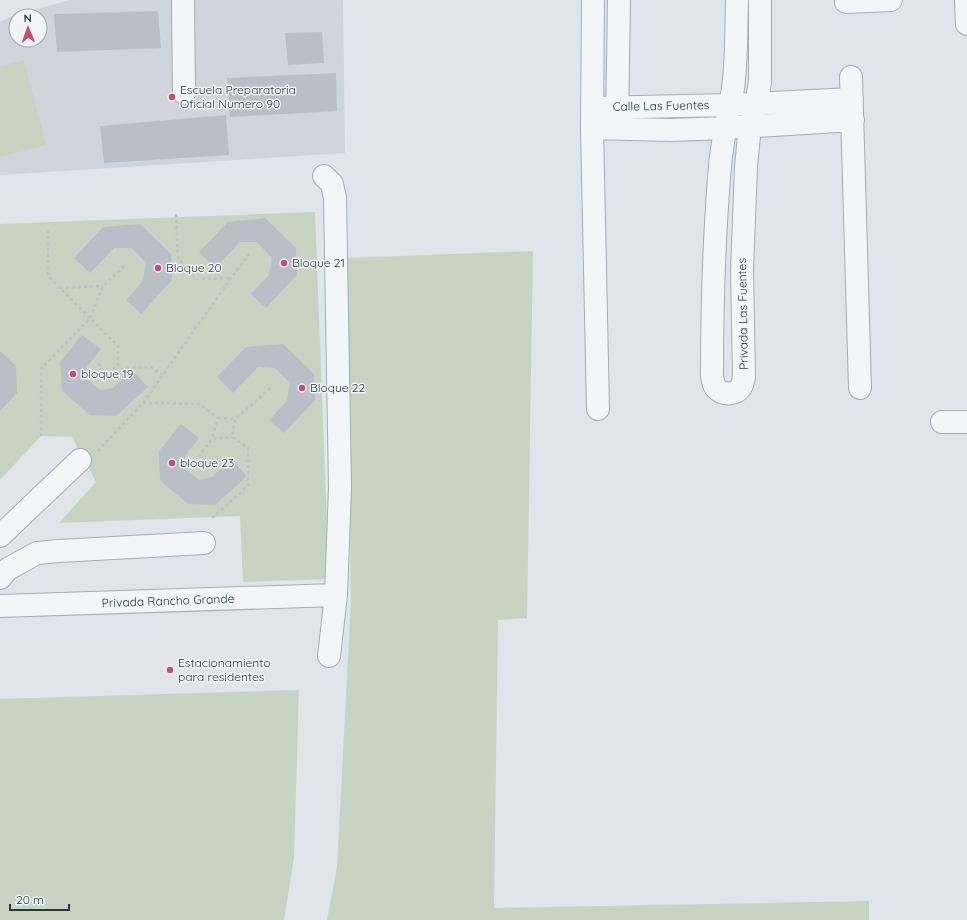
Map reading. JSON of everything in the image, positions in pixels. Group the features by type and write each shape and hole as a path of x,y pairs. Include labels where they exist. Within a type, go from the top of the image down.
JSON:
{"street":[{"path":"183,0 184,93"},
{"path":"593,0 592,118 598,408"},
{"path":"616,129 619,0"},
{"path":"725,128 730,106 735,60 737,0"},
{"path":"760,0 760,76 756,104 750,126 853,109"},
{"path":"846,2 891,0"},
{"path":"966,0 967,24"},
{"path":"851,77 860,388"},
{"path":"730,106 756,104 853,109"},
{"name":"Calle Las Fuentes","path":"592,118 617,107 730,106"},
{"name":"Calle Las Fuentes","path":"592,118 616,129 725,128 750,126"},
{"name":"Privada Las Fuentes","path":"725,128 720,165 713,269 712,376 716,389 726,394 736,392 742,386 744,377 742,270 746,166 750,126"},
{"path":"324,176 332,184 334,189 340,488 336,595 329,656"},
{"path":"713,269 742,270"},
{"path":"942,422 967,422"},
{"path":"0,536 80,460"},
{"path":"0,578 8,569 37,553 204,543"},
{"name":"Privada Rancho Grande","path":"0,606 336,595"}],"path":[{"path":"176,214 178,258 195,279 231,278"},
{"path":"48,230 48,276 118,346 118,365 107,376"},
{"path":"235,419 218,418 200,404 142,403 250,253"},
{"path":"41,436 41,369 90,318 103,286 125,265"},
{"path":"60,288 103,286"},
{"path":"97,362 107,376"},
{"path":"107,376 132,367 150,367 162,375"},
{"path":"232,437 235,419 273,386"},
{"path":"194,462 212,438 218,418"},
{"path":"212,438 232,437 248,448 248,486 212,518"}],"shaded area":[{"name":"Escuela Preparatoria Oficial Numero 90","path":"69,0 343,0 345,153 0,175 0,22 8,18 8,48 48,48 48,8 41,8"}],"green space":[{"path":"24,60 46,145 0,157 0,67"},
{"path":"315,212 329,579 243,582 240,516 59,523 96,482 72,437 41,436 0,480 0,224"},
{"path":"533,251 527,618 498,620 494,908 869,901 869,920 327,920 337,867 351,601 347,258"},
{"path":"299,690 294,857 284,920 0,920 0,699"}],"building":[{"path":"158,11 161,48 57,52 54,14"},
{"path":"322,32 324,63 288,65 285,33"},
{"path":"336,73 337,111 230,117 227,78"},
{"path":"226,115 229,155 104,163 100,126"},
{"name":"Bloque 21","path":"265,218 296,248 297,275 266,308 251,294 269,275 272,258 257,242 240,242 215,268 199,252 228,222"},
{"name":"Bloque 20","path":"140,224 171,254 172,280 141,314 126,300 143,281 146,263 132,248 114,248 90,273 74,258 103,227"},
{"name":"bloque 19","path":"82,335 101,349 87,367 85,378 100,390 113,388 132,370 148,387 116,416 90,415 62,391 60,362"},
{"name":"Bloque 22","path":"283,344 314,374 315,400 284,433 269,420 287,401 290,383 275,368 258,367 233,393 217,377 246,347"},
{"path":"0,351 16,366 17,393 0,411"},
{"name":"bloque 23","path":"181,424 199,438 185,456 183,467 199,480 212,477 231,459 247,476 215,505 188,504 160,480 159,451"}],"place":[{"name":"Escuela Preparatoria Oficial Numero 90","path":"172,97"},
{"name":"Bloque 21","path":"284,263"},
{"name":"Bloque 20","path":"158,268"},
{"name":"bloque 19","path":"73,374"},
{"name":"Bloque 22","path":"302,388"},
{"name":"bloque 23","path":"172,463"},
{"name":"Estacionamiento para residentes","path":"170,670"}]}
